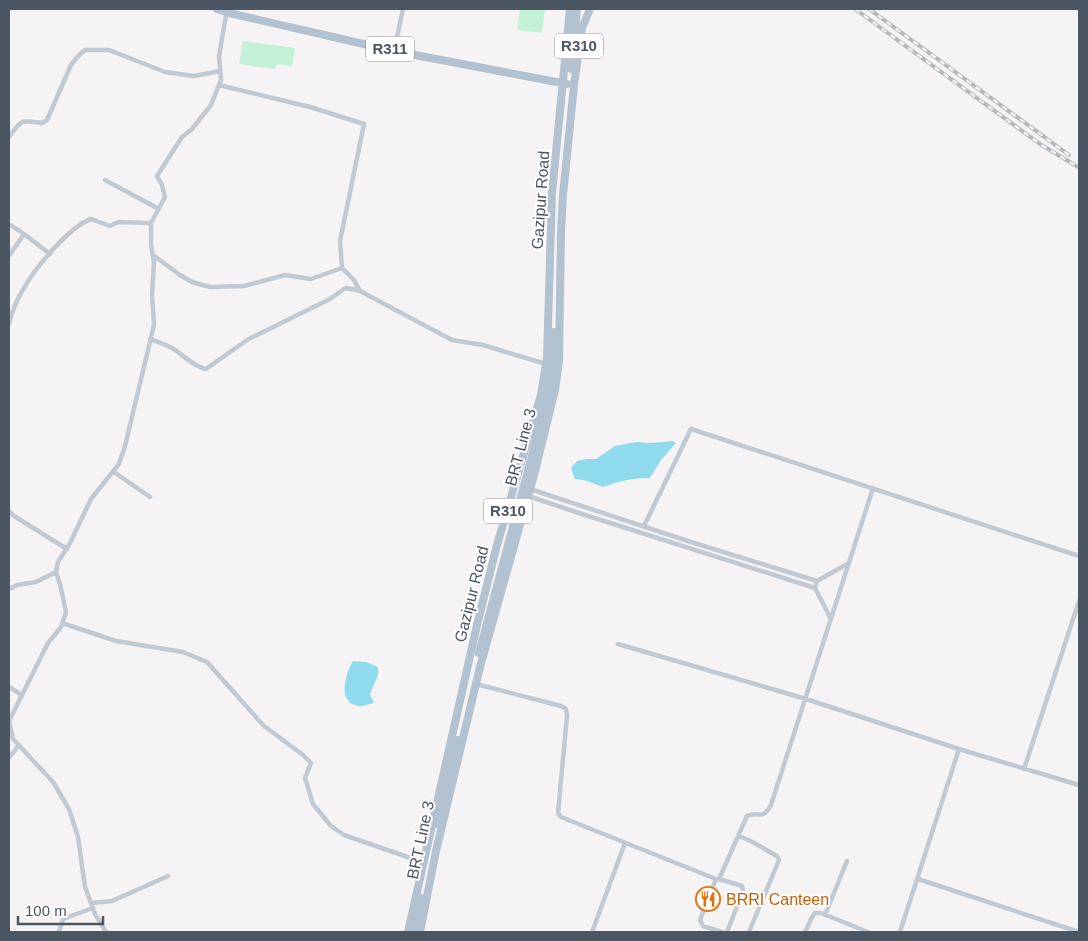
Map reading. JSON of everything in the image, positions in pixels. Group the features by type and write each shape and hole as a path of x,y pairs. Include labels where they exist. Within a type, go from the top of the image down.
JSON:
{"main road":[{"name":"R311","path":"217,9 394,51 569,84"},
{"name":"R310","path":"569,84 570,9"},
{"name":"BRT Line 3","path":"414,932 446,783 486,621 552,379 556,232 569,84 577,13 581,9"},
{"name":"R310","path":"569,84 582,28 590,9"},
{"name":"Gazipur Road","path":"408,932 476,625 497,545 541,396 546,364 552,193 569,84"},
{"name":"Gazipur Road","path":"420,932 436,851 476,684 555,390 559,362 561,222 569,84"}],"street":[{"path":"394,51 403,9"},
{"path":"106,932 92,906 85,887 78,837 69,809 53,782 13,739 9,721 48,643 61,627 66,612 56,572 58,562 67,549 92,499 103,482 114,472 119,464 125,446 154,325 152,294 154,263 151,244 151,223 165,197 157,176 182,137 192,130 211,106 221,80 219,56 226,10"},
{"path":"9,137 23,120 42,123 47,120 71,66 85,50 109,50 165,72 194,76 220,71"},
{"path":"219,85 310,107 364,124 340,241 342,268 354,280 360,291"},
{"path":"105,180 159,208"},
{"path":"9,324 13,309 24,286 50,254 76,227 91,219 110,226 118,222 151,223"},
{"path":"9,224 50,254"},
{"path":"9,256 24,234"},
{"path":"153,255 192,282 210,287 244,286 285,275 311,279 342,268"},
{"path":"150,339 171,348 203,369 206,369 247,340 330,299 347,288 360,291 452,340 483,345 546,364"},
{"path":"644,526 691,429 1079,556"},
{"path":"114,472 150,497"},
{"path":"722,932 704,926 700,920 717,879 740,836 747,816 752,814 764,815 771,805 873,488"},
{"path":"529,492 817,581"},
{"path":"529,492 582,514 815,588"},
{"path":"9,511 67,549"},
{"path":"831,619 815,588 817,581 849,563"},
{"path":"9,589 17,585 36,582 56,572"},
{"path":"1024,769 1079,601"},
{"path":"62,623 116,641 183,652 207,662 259,721 303,754 310,763 304,778 313,804 331,826 344,835 422,862"},
{"path":"618,644 806,699 1079,786"},
{"path":"476,684 566,709 567,716 558,813 562,817 625,843 717,879 742,886 742,891 727,932"},
{"path":"9,687 22,695"},
{"path":"9,758 19,745"},
{"path":"900,932 959,749"},
{"path":"740,836 757,843 762,848 778,856 779,860 749,932"},
{"path":"592,932 625,843"},
{"path":"825,915 847,861"},
{"path":"59,932 63,918 92,906 112,901 168,876"},
{"path":"918,879 1079,932"},
{"path":"805,932 815,914 825,915 868,932"},
{"path":"702,932 704,926"}],"green space":[{"path":"520,9 545,9 542,33 517,30"},
{"path":"243,41 295,48 292,66 278,64 274,69 239,64"}],"water":[{"path":"673,441 676,443 661,460 650,478 626,480 603,487 584,480 575,479 571,468 577,461 596,459 615,446 636,442"},
{"path":"353,661 366,662 378,667 378,675 370,694 374,703 358,706 347,699 345,693 346,679"}],"railway":[{"path":"855,9 1040,144 1078,167"},
{"path":"869,9 1069,155"}],"place":[{"name":"BRRI Canteen","path":"708,899"}]}
